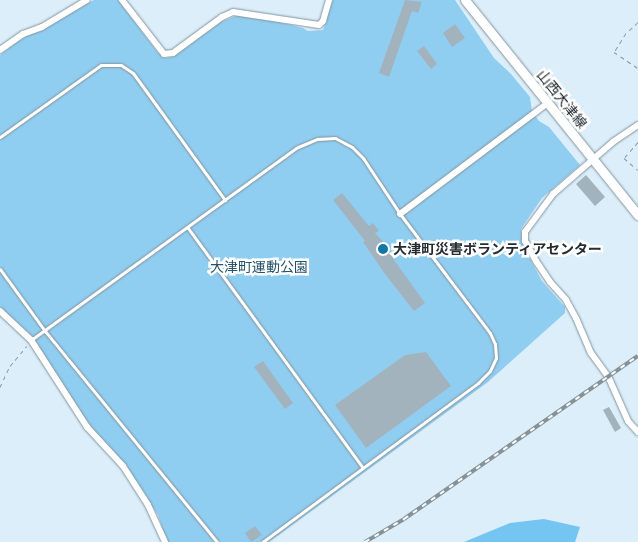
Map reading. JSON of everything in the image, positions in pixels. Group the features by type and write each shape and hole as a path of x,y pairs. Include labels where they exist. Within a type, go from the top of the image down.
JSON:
{"main road":[{"name":"山西大津線","path":"466,0 638,215"}],"street":[{"path":"0,50 23,34 42,27 87,0"},
{"path":"122,0 164,54 173,54 222,17 233,12 319,25 323,22 329,0"},
{"path":"400,214 548,103"},
{"path":"638,125 613,142 546,202 525,232 525,241 540,268 566,300 591,353 608,376 628,421 638,432"},
{"path":"0,311 31,340 87,427 123,466 148,505 165,542"}],"lane":[{"path":"0,137 101,64 121,65 133,73 225,200"},
{"path":"31,340 298,147 317,139 335,138 352,147 363,158 400,214 490,333 495,344 496,358 490,371 478,382 262,542"},
{"path":"188,228 362,467"},
{"path":"0,268 45,331 217,542"}],"path":[{"path":"638,22 614,52 638,68"},
{"path":"638,142 624,158 638,170"},
{"path":"0,387 10,366 31,340"}],"green space":[{"name":"大津町運動公園","path":"94,0 118,0 158,53 165,58 172,57 221,22 238,15 266,19 303,28 308,31 323,30 333,0 455,0 494,58 511,74 530,97 532,111 539,121 549,127 580,165 542,198 521,229 522,242 530,259 542,281 565,307 565,313 488,382 269,542 167,542 158,515 129,470 104,444 74,403 32,336 0,307 0,55 20,40"}],"shaded area":[{"path":"544,519 580,527 575,542 464,542 510,523"}],"building":[{"path":"405,0 422,2 418,13 412,11 389,77 379,73"},
{"path":"455,24 465,38 452,47 443,33"},
{"path":"424,46 437,64 431,69 417,51"},
{"path":"586,175 605,197 595,206 576,184"},
{"path":"342,193 369,226 373,223 379,231 375,233 389,248 392,257 425,303 414,311 385,274 363,242 365,241 333,200"},
{"path":"426,352 451,386 366,448 335,405 405,355"},
{"path":"263,361 293,403 285,409 254,367"},
{"path":"609,407 621,428 615,432 603,410"},
{"path":"255,526 262,535 251,542 245,533"}],"railway":[{"path":"365,542 404,519 638,356"}],"place":[{"name":"大津町災害ボランティアセンター","path":"383,249"}]}
